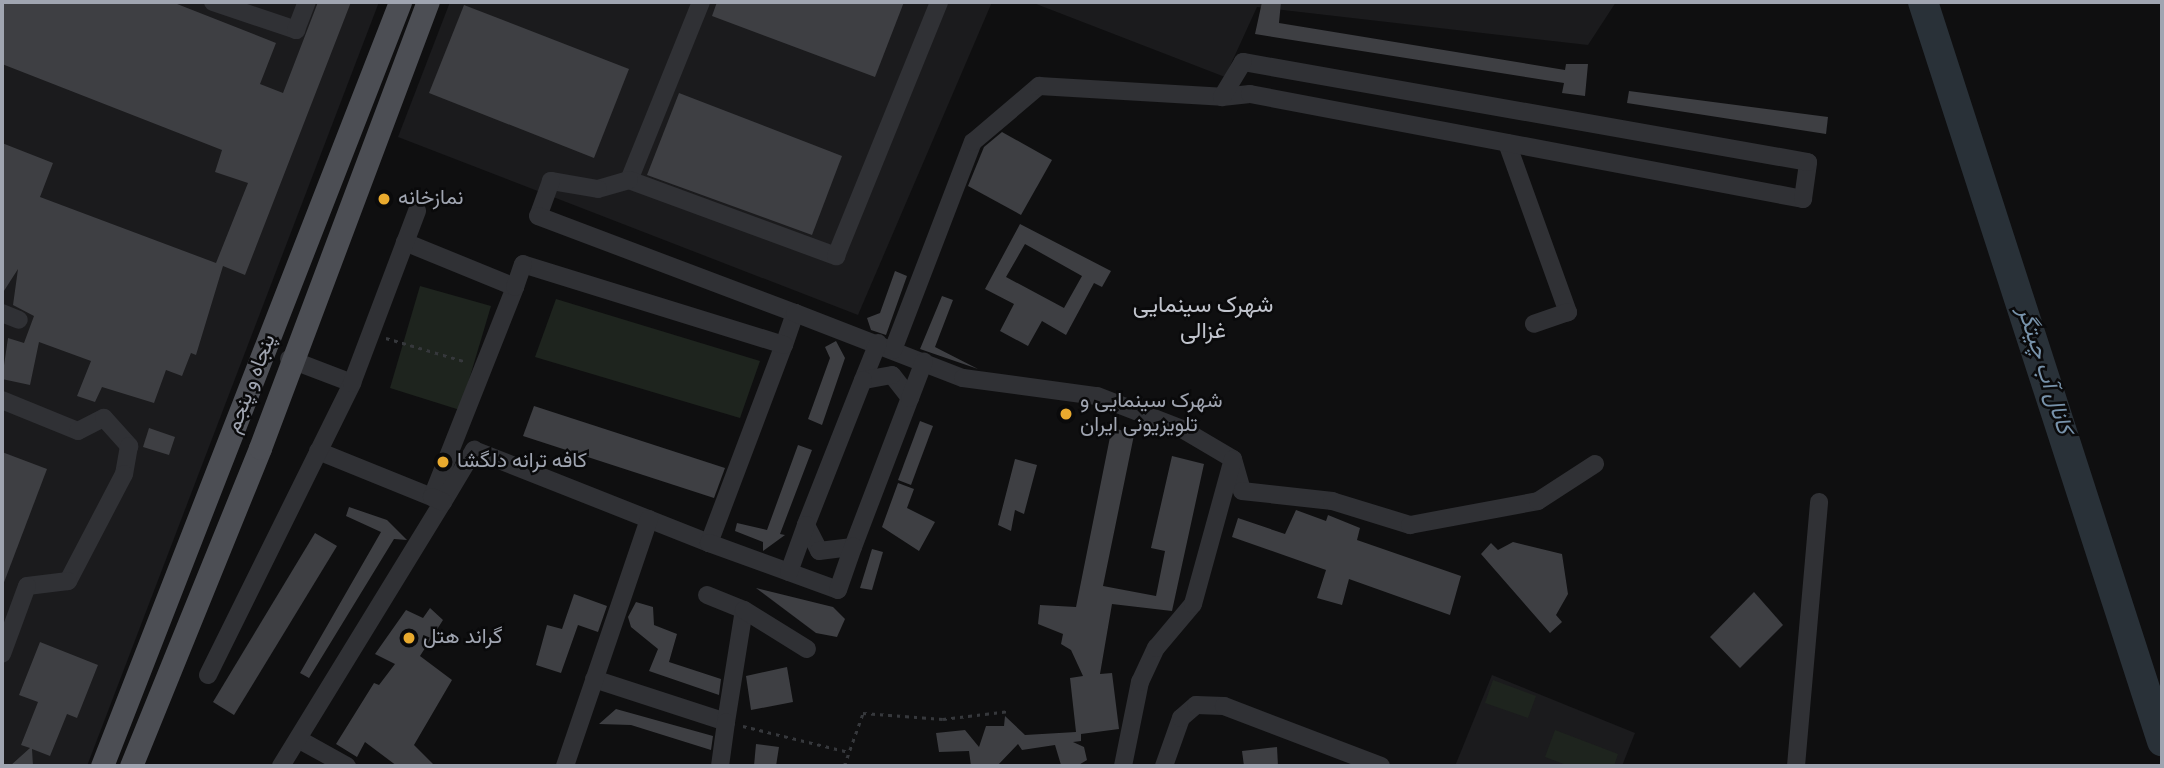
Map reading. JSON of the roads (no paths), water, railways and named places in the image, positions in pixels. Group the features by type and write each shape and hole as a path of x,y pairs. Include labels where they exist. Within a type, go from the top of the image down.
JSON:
{"main road":[{"name":"پنجاه و پنجم","path":"102,766 400,2"},
{"name":"پنجاه و پنجم","path":"131,766 260,448 289,359 428,2"},
{"path":"265,350 289,359"}],"street":[{"path":"213,2 296,30 307,2"},
{"path":"629,180 701,2"},
{"path":"939,2 836,256 629,180 598,189 551,181 538,216 885,346 963,379 1097,396 1182,429 1233,460 1242,491 1332,501 1410,525 1538,501 1595,464"},
{"path":"789,572 863,380 885,346 973,142 1039,86 1222,97 1250,94 1803,199 1808,162 1243,62 1222,97"},
{"path":"1507,143 1568,312 1534,324"},
{"path":"208,675 352,383 417,211"},
{"path":"405,242 515,287"},
{"path":"438,500 454,443 523,264 784,345"},
{"path":"2,313 19,320"},
{"path":"709,543 795,313"},
{"path":"289,359 352,383"},
{"path":"454,443 709,543 838,590 924,362"},
{"path":"863,380 892,375 910,398"},
{"path":"2,400 78,430 104,418 129,446 124,474 68,581 27,586 2,654"},
{"path":"281,766 438,500 474,450"},
{"path":"318,451 438,500"},
{"path":"1124,766 1140,682 1156,648 1193,604 1233,460"},
{"path":"1796,766 1819,502"},
{"path":"565,766 649,519"},
{"path":"806,525 819,551 853,547"},
{"path":"707,595 744,610 807,649"},
{"path":"720,766 744,610"},
{"path":"594,679 726,722"},
{"path":"1164,766 1177,728 1196,705 1224,706 1381,766"},
{"path":"1170,766 1177,728"},
{"path":"298,739 347,766"}],"waterway":[{"name":"کانال آب چیتگر","path":"1923,2 2162,741"}],"place":[{"name":"نمازخانه","path":"384,199"},
{"name":"شهرک سینمایی و تلویزیونی ایران","path":"1066,414"},
{"name":"کافه ترانه دلگشا","path":"443,462"},
{"name":"گراند هتل","path":"409,638"}],"district":[{"name":"شهرک سینمایی غزالی","path":"1203,320"}]}
